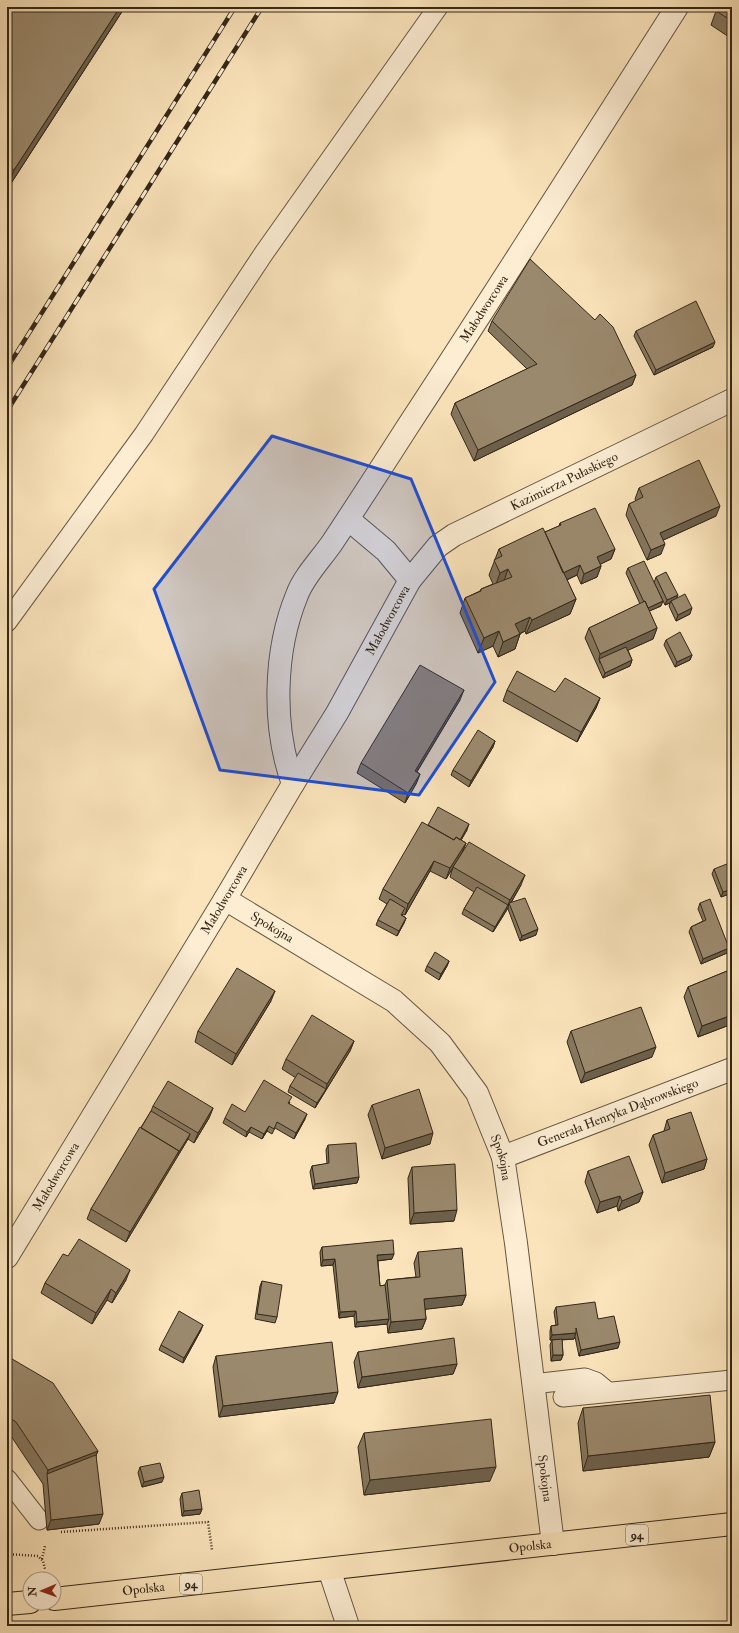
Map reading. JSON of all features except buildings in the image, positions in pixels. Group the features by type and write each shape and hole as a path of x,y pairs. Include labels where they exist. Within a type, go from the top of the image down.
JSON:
{"main road":[{"name":"Opolska","path":"62,1598 732,1524"},
{"path":"7,1604 22,1603"}],"street":[{"name":"Małodworcowa","path":"7,1257 337,713 410,580 386,551 348,519 541,222 677,7"},
{"name":"Kazimierza Pułaskiego","path":"410,580 438,546 454,535 732,400"},
{"path":"293,784 285,763 282,740 279,700 280,656 298,591 348,519"},
{"name":"Spokojna","path":"225,899 394,1001 440,1043 477,1094 503,1157 516,1243 553,1544"},
{"name":"Generała Henryka Dąbrowskiego","path":"503,1157 732,1069"},
{"path":"329,1569 348,1626"}],"lane":[{"path":"7,622 144,434 264,253 438,7"},
{"path":"533,1384 585,1378 596,1382 608,1392"},
{"path":"563,1397 732,1380"},
{"path":"7,1479 39,1520"}],"path":[{"path":"59,1532 208,1522 212,1550"},
{"path":"45,1551 42,1559 45,1569"},
{"path":"7,1554 38,1556 42,1559"}],"highlighted area":[{"path":"272,436 411,479 495,682 419,795 220,770 154,589"}],"railway":[{"path":"7,368 235,7"},
{"path":"7,411 262,7"}]}
